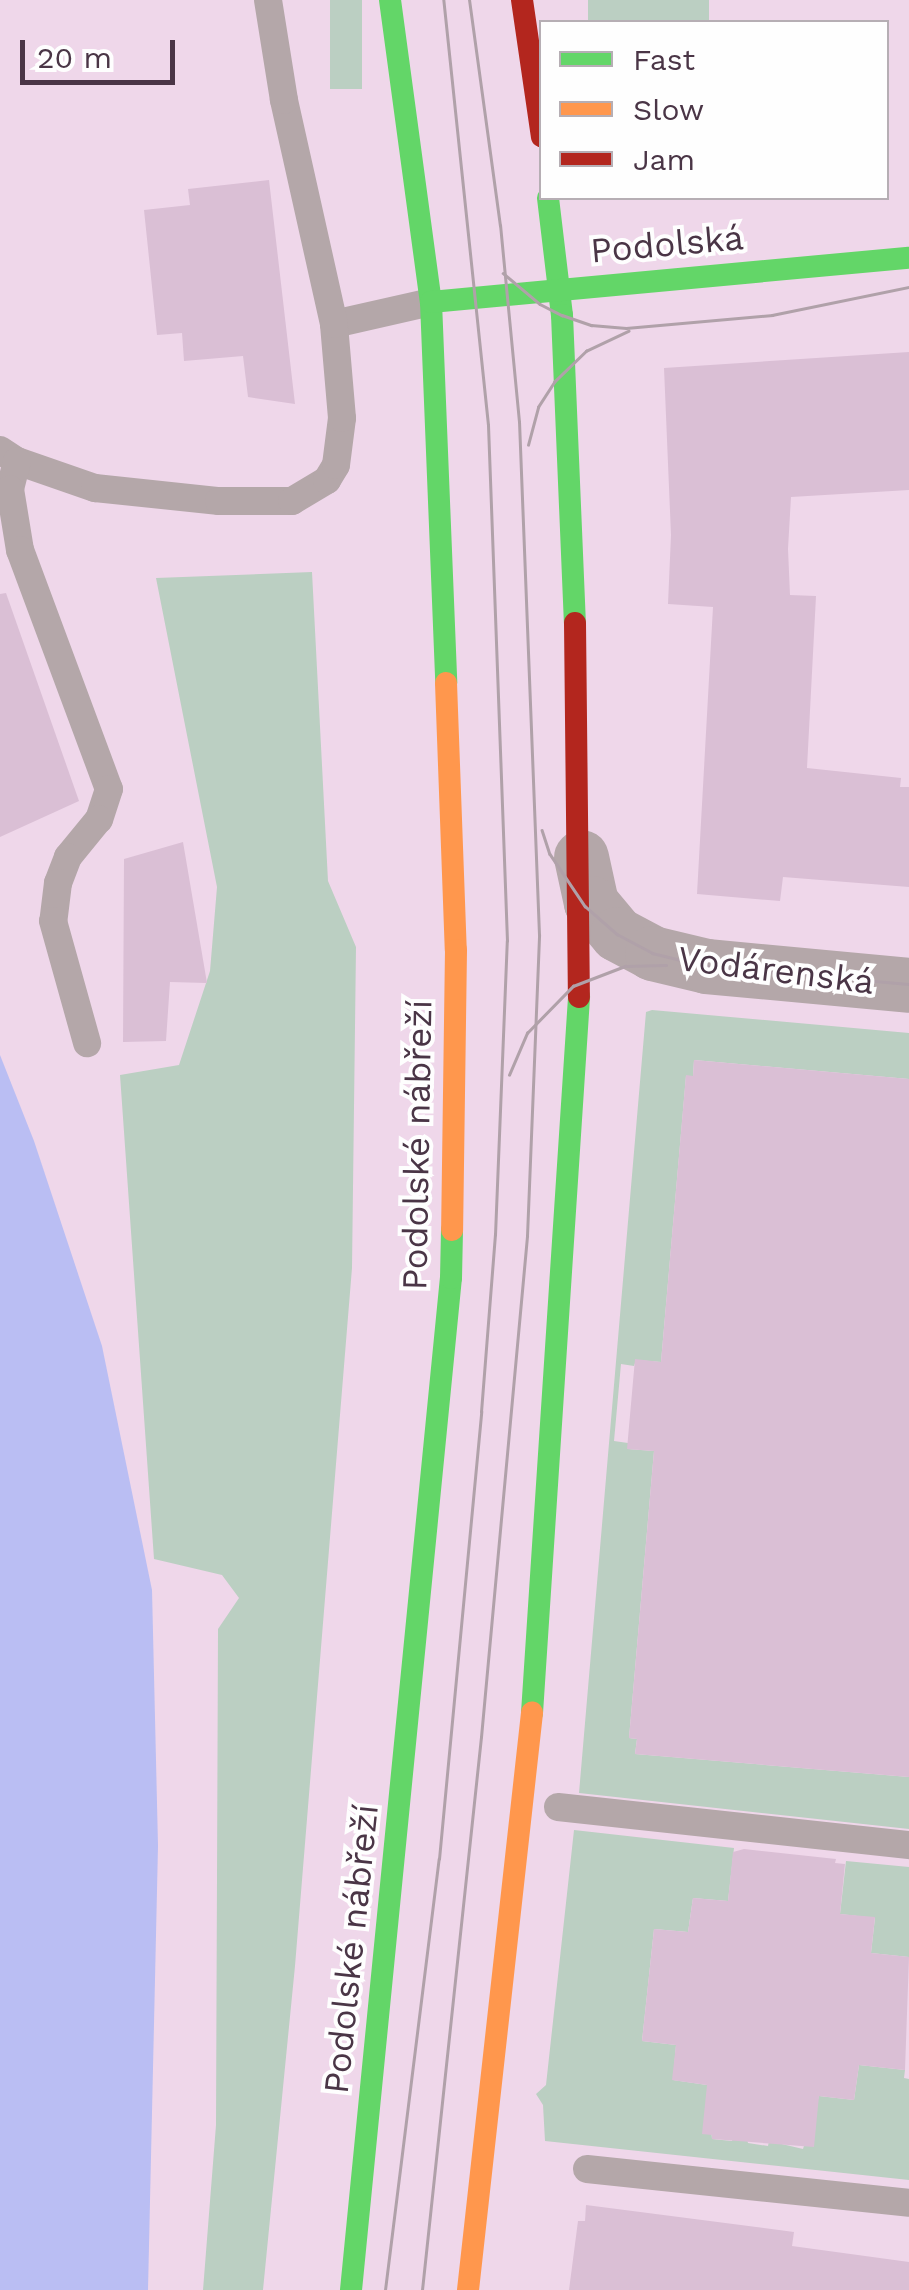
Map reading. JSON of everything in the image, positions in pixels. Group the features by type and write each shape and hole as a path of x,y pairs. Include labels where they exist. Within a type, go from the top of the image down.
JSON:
{"main road":[{"name":"Podolské nábřeží","path":"350,2290 451,1278 456,950 432,302 390,0"},
{"path":"522,0 539,116"},
{"path":"468,2290 532,1717 579,1039 581,856 570,449 548,200"},
{"name":"Podolská","path":"432,302 909,258"}],"street":[{"name":"Vodárenská","path":"581,856 592,903 617,934 652,954 706,966 909,985"}],"lane":[{"path":"86,1043 53,921 58,883 68,857 99,819 109,789 20,550 8,455 95,488 252,503 292,501 327,480 336,465 342,418 334,324 284,100 268,0"},
{"path":"334,324 432,302"},
{"path":"558,1807 909,1845"},
{"path":"587,2169 909,2203"}],"green space":[{"path":"330,0 362,0 362,89 330,89"},
{"path":"588,0 709,0 709,20 588,20"},
{"path":"312,572 328,881 356,947 352,1268 295,1966 263,2290 203,2290 216,2125 218,1629 239,1598 222,1575 154,1559 120,1075 179,1065 210,971 217,887 156,578"},
{"path":"646,1012 909,1033 909,1079 694,1060 693,1076 686,1076 661,1362 636,1360 634,1366 621,1364 614,1441 628,1443 628,1449 654,1451 629,1738 637,1739 635,1754 909,1777 909,1829 579,1793"},
{"path":"574,1830 734,1848 728,1901 693,1898 688,1932 654,1929 642,2041 676,2045 673,2080 707,2085 712,2139 732,2141 733,2137 747,2139 748,2143 768,2146 769,2141 803,2149 819,2096 854,2100 859,2065 905,2070 904,2078 909,2079 909,2180 545,2141 543,2105 536,2094 546,2085"},
{"path":"846,1861 909,1867 909,1957 871,1953 875,1918 840,1914"}],"water":[{"path":"0,1055 34,1141 102,1346 152,1590 158,1846 148,2290 0,2290"}],"building":[{"path":"269,180 295,404 248,397 243,356 184,361 182,333 157,335 144,210 190,205 188,189"},
{"path":"909,352 909,490 791,497 788,549 790,595 816,596 807,768 901,778 900,787 909,787 909,887 783,877 780,901 697,894 713,607 668,604 671,535 664,368"},
{"path":"6,593 79,801 0,837 0,594"},
{"path":"183,842 207,983 170,982 166,1041 123,1042 124,859"},
{"path":"694,1060 909,1079 909,1777 635,1754 637,1739 629,1738 654,1451 627,1449 635,1359 661,1362 686,1075 693,1076"},
{"path":"744,1849 836,1859 835,1863 845,1864 840,1914 875,1917 871,1953 909,1957 905,2070 859,2065 854,2100 819,2096 814,2147 712,2139 712,2135 702,2134 707,2085 672,2080 676,2045 642,2041 654,1929 688,1932 693,1898 728,1901 733,1852"},
{"path":"586,2205 794,2232 792,2246 909,2262 909,2290 569,2290 578,2221 585,2221"}],"tram line":[{"path":"385,2290 439,1859 481,1412 495,1235 507,941 488,425 443,0"},
{"path":"422,2290 481,1737 527,1236 539,935 519,422 500,226 469,0"},
{"path":"503,273 540,304 562,315 591,325 626,328 772,315 909,287"},
{"path":"528,445 538,407 554,382 586,351 628,331"},
{"path":"542,830 550,854 585,906 617,934 652,953 706,966 909,984"},
{"path":"509,1075 527,1033 573,986 625,966 666,965"}],"traffic: fast":[{"path":"390,0 431,302 446,683"},
{"path":"548,200 562,315 575,623"},
{"path":"431,302 909,258"},
{"path":"532,1713 579,997"},
{"path":"351,2290 451,1278 452,1230"}],"traffic: slow":[{"path":"446,683 456,950 452,1230"},
{"path":"468,2290 532,1713"}],"traffic: jam":[{"path":"522,0 539,116"},
{"path":"575,623 579,997"}]}
